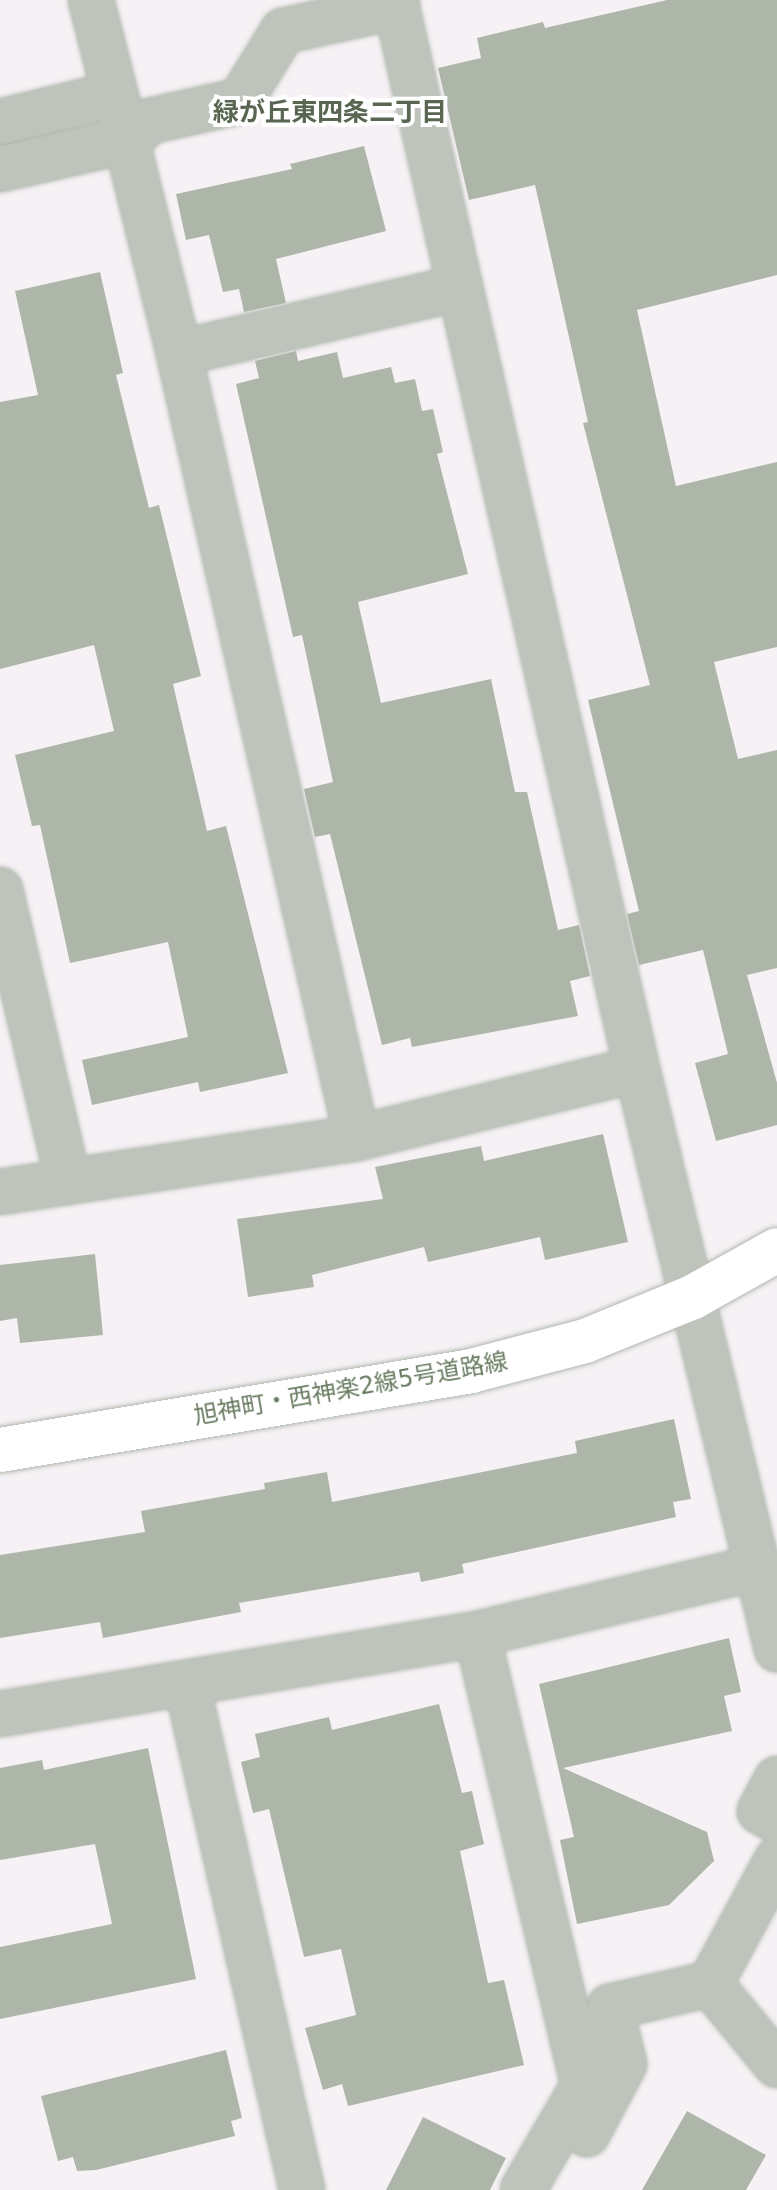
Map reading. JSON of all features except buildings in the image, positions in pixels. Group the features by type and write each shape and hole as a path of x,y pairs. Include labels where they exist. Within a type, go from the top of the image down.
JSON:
{"street":[{"path":"91,0 129,140 179,353 357,1138"},
{"path":"0,169 129,140 150,121 240,101 283,31 396,3 637,1069 777,1649"},
{"path":"0,122 115,94"},
{"path":"179,353 459,288"},
{"path":"0,890 68,1181"},
{"path":"0,1192 357,1138 637,1069"},
{"name":"旭神町・西神楽2線5号道路線","path":"0,1450 471,1371 585,1341 693,1297 777,1250"},
{"path":"0,1714 477,1634 756,1568"},
{"path":"477,1634 584,2085 523,2190"},
{"path":"187,1685 302,2190"},
{"path":"777,1779 760,1811 777,1821"},
{"path":"558,2190 624,2064 610,2007 710,1984 777,1860"},
{"path":"710,1984 777,2065"}],"district":[{"name":"緑が丘東四条二丁目","path":"330,113"}]}
